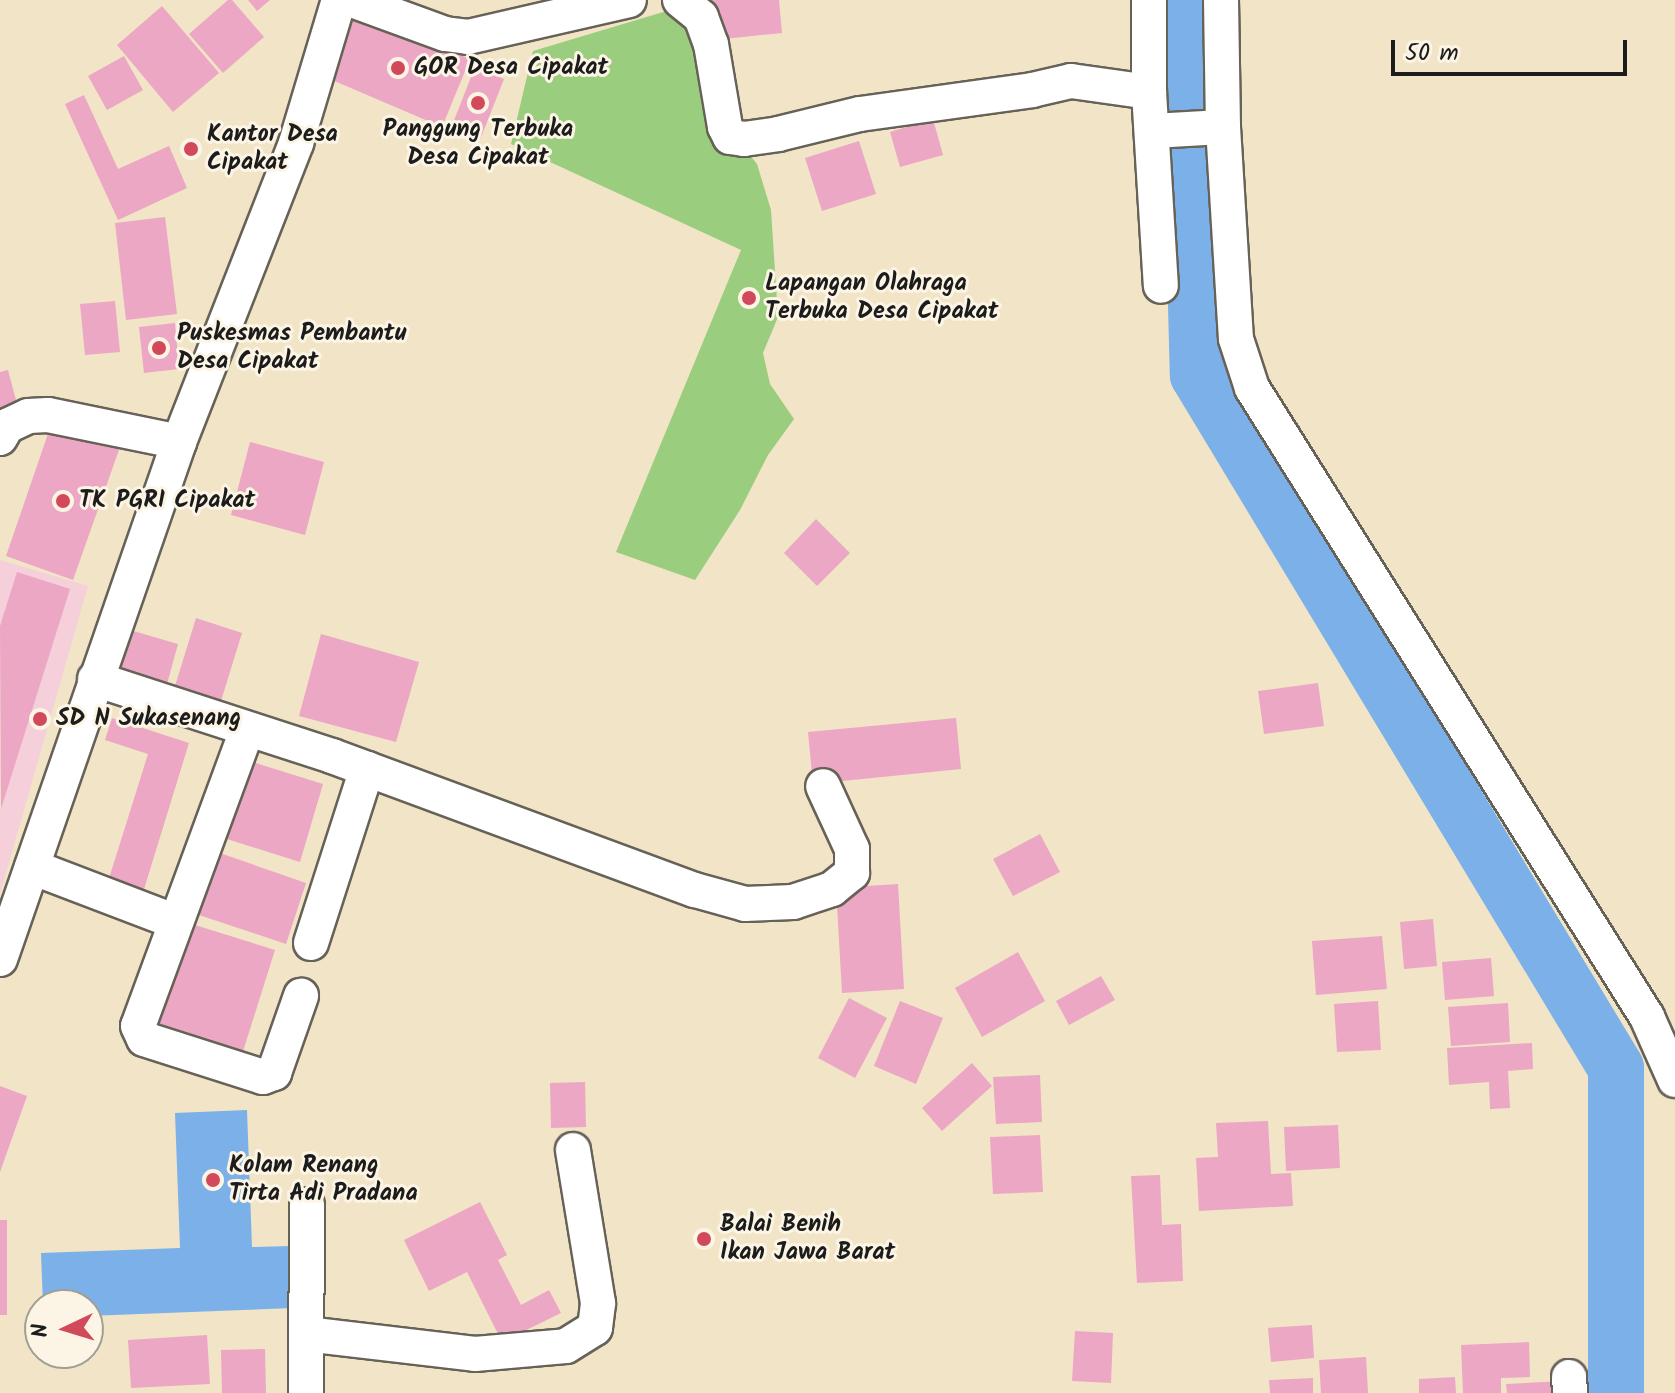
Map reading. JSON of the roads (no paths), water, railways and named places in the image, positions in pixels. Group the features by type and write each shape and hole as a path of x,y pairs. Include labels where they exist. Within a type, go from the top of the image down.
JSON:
{"street":[{"path":"0,959 179,442 296,143 339,0"},
{"path":"352,0 445,34 468,37 629,0"},
{"path":"680,0 701,17 711,44 725,127 730,137 755,137 860,114 1032,90 1071,81 1149,92"},
{"path":"1149,0 1149,92 1156,131 1161,286"},
{"path":"1221,0 1215,127 1236,339 1252,388 1647,1017 1675,1080"},
{"path":"1156,131 1215,127"},
{"path":"0,438 7,426 48,415 179,442"},
{"path":"95,679 367,769 695,890 745,904 793,902 832,889 852,873 852,849 823,786"},
{"path":"247,730 138,1026 144,1039 263,1077 274,1073 301,996"},
{"path":"311,943 367,769"},
{"path":"32,867 176,922"},
{"path":"306,1334 475,1354 566,1346 595,1328 598,1303 573,1150"},
{"path":"306,1393 307,1205"}],"water":[{"name":"Kolam Renang Tirta Adi Pradana","path":"247,1110 252,1247 292,1246 294,1308 104,1315 104,1289 42,1289 41,1253 180,1248 175,1113"}],"waterway":[{"path":"1188,0 1198,375 1616,1068 1616,1393"}],"place":[{"name":"GOR Desa Cipakat","path":"398,68"},
{"name":"Panggung Terbuka Desa Cipakat","path":"478,103"},
{"name":"Kantor Desa Cipakat","path":"191,149"},
{"name":"Lapangan Olahraga Terbuka Desa Cipakat","path":"749,298"},
{"name":"Puskesmas Pembantu Desa Cipakat","path":"159,348"},
{"name":"TK PGRI Cipakat","path":"63,501"},
{"name":"SD N Sukasenang","path":"40,719"},
{"name":"Kolam Renang Tirta Adi Pradana","path":"213,1180"},
{"name":"Balai Benih Ikan Jawa Barat","path":"704,1239"}]}
